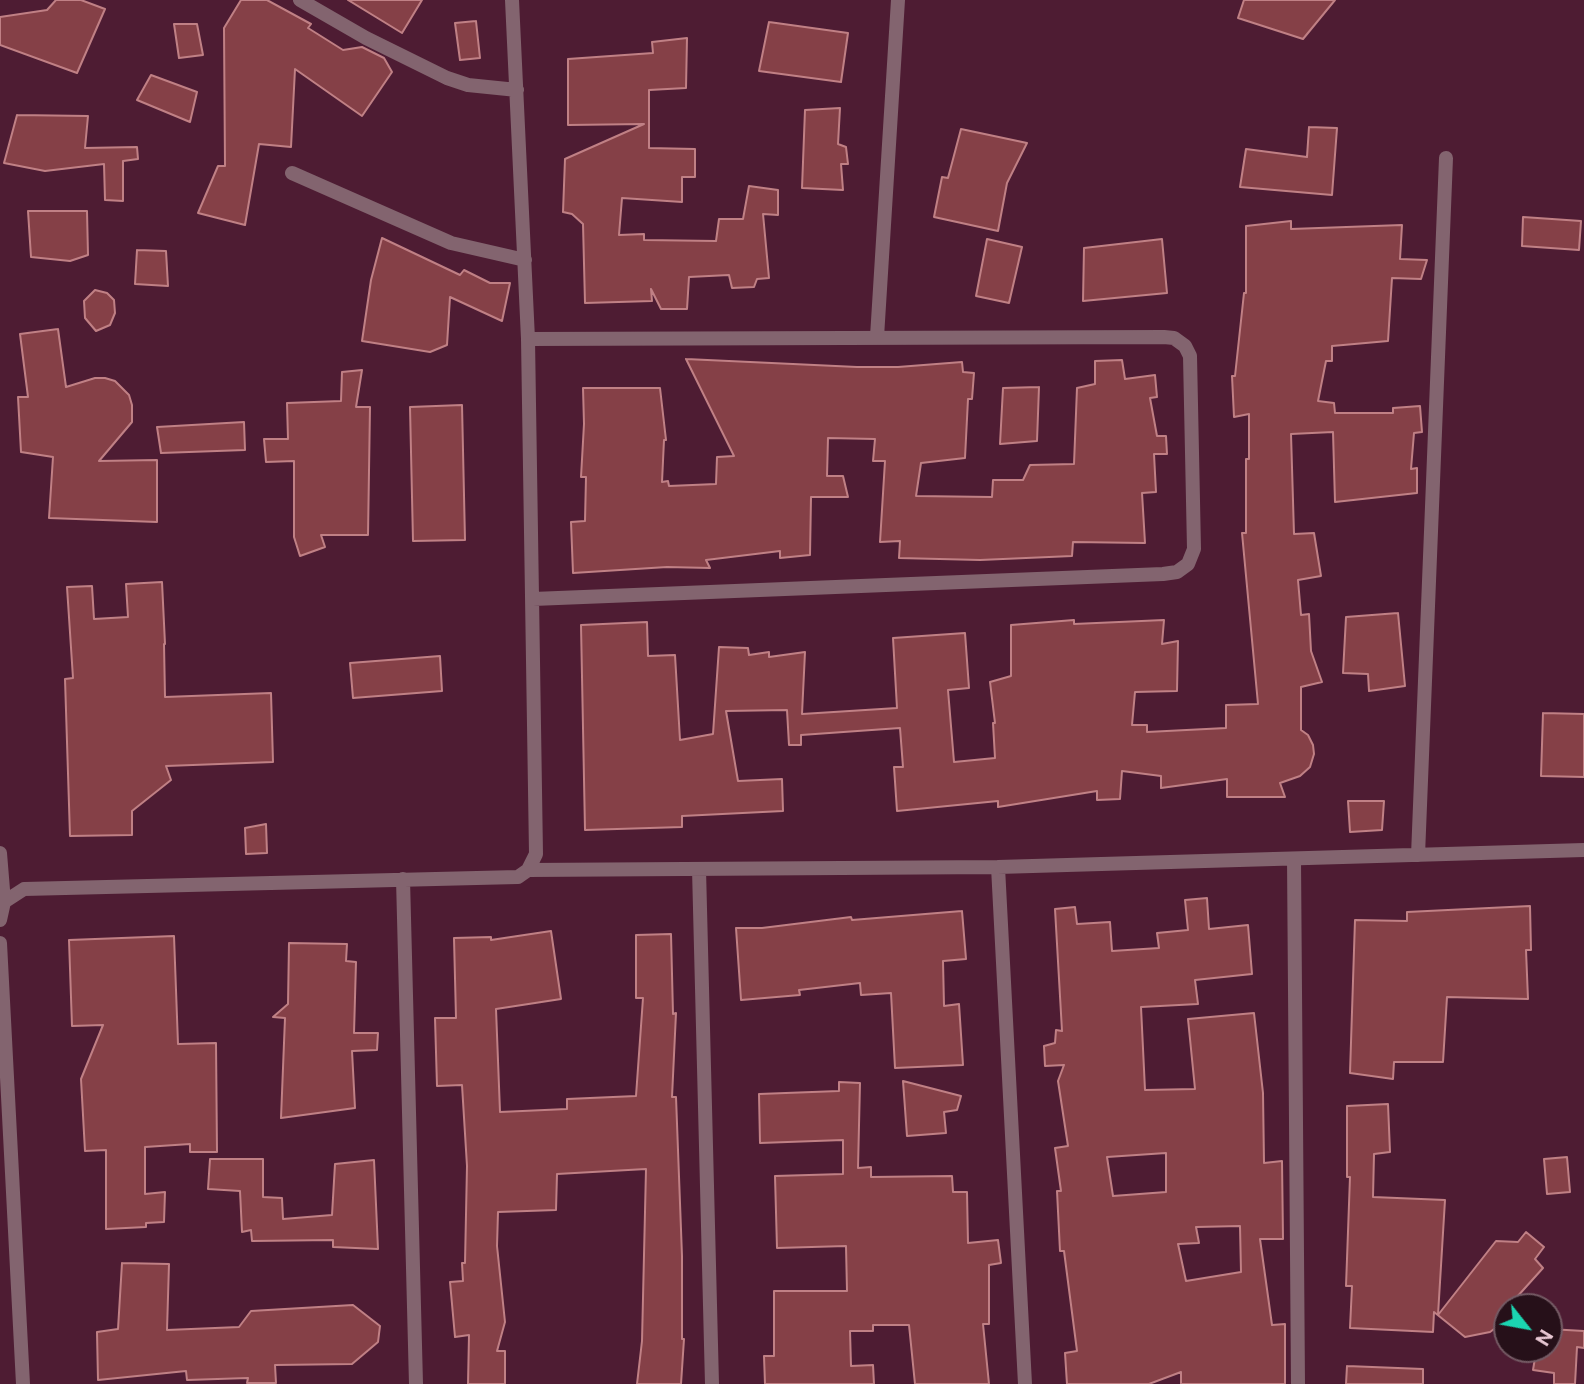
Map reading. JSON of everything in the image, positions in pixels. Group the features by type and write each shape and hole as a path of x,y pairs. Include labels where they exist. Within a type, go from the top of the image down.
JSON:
{"street":[{"path":"300,0 366,38 447,78 468,85 517,90"},
{"path":"4,902 24,889 519,877 528,870 536,854 533,599 528,339 512,0"},
{"path":"877,337 898,0"},
{"path":"1418,855 1446,158"},
{"path":"292,173 451,243 525,260"},
{"path":"528,339 1174,338 1185,346 1190,356 1194,549 1188,564 1177,572 1163,574 533,599"},
{"path":"528,870 998,867 1584,850"},
{"path":"0,853 4,902 0,920"},
{"path":"1294,859 1298,1384"},
{"path":"998,867 1026,1384"},
{"path":"699,869 712,1384"},
{"path":"403,879 416,1384"},
{"path":"0,943 23,1384"},
{"path":"0,1254 16,1253"}],"building":[{"path":"56,0 81,0 105,9 77,73 0,45 0,17 47,10"},
{"path":"241,0 267,0 311,24 308,28 343,50 362,47 384,58 392,72 362,116 295,69 291,147 259,144 245,225 198,213 218,166 225,166 224,28"},
{"path":"348,0 422,0 402,33"},
{"path":"1244,0 1335,0 1303,39 1238,18"},
{"path":"476,21 480,58 460,60 455,23"},
{"path":"769,22 848,33 841,82 759,71"},
{"path":"174,24 197,24 203,55 179,58"},
{"path":"687,38 686,88 649,90 649,148 695,149 695,177 682,177 682,202 622,198 619,235 644,234 644,240 716,241 719,219 743,219 749,186 778,190 778,215 763,214 769,278 757,279 754,287 732,288 729,275 689,277 687,309 661,309 651,289 652,301 585,303 583,224 572,214 563,212 565,159 644,124 568,125 568,59 653,53 652,42"},
{"path":"151,75 197,92 190,122 137,100"},
{"path":"840,108 838,144 846,147 848,164 841,164 843,190 802,188 805,110"},
{"path":"17,115 88,116 85,148 137,147 138,159 123,161 123,201 105,200 104,164 45,171 4,163"},
{"path":"1309,127 1337,128 1332,195 1240,187 1246,149 1307,157"},
{"path":"961,129 1027,143 1007,183 998,231 934,217 942,177 948,178"},
{"path":"28,211 87,211 88,255 70,261 31,257"},
{"path":"1523,217 1581,221 1579,250 1522,246"},
{"path":"1291,221 1291,229 1402,225 1400,259 1427,260 1421,279 1392,278 1388,341 1332,346 1332,361 1326,361 1318,401 1334,403 1335,413 1393,413 1393,408 1420,406 1422,432 1414,433 1411,469 1417,468 1417,493 1335,502 1333,432 1291,434 1294,534 1314,533 1321,576 1298,580 1301,615 1309,614 1311,651 1322,682 1301,687 1301,730 1308,735 1314,754 1310,767 1300,776 1280,783 1285,797 1227,797 1227,779 1161,788 1161,776 1122,771 1120,799 1097,800 1097,791 998,807 998,801 897,811 894,767 903,767 900,728 801,735 801,745 789,745 787,710 726,711 738,781 782,779 783,811 682,816 682,827 585,830 581,625 647,622 648,656 675,655 680,740 713,734 719,647 748,648 749,655 769,652 769,657 805,652 802,714 897,708 893,638 965,633 969,688 948,690 954,762 995,758 995,723 990,682 1011,676 1011,625 1074,620 1074,624 1164,620 1162,644 1178,641 1177,691 1135,692 1132,725 1147,725 1147,732 1226,728 1226,705 1258,704 1242,533 1246,533 1249,414 1234,417 1232,376 1235,376 1246,293 1246,226"},
{"path":"382,238 460,275 464,270 490,283 510,283 502,321 450,297 447,345 430,352 362,341 371,280"},
{"path":"987,239 1022,247 1009,303 976,296"},
{"path":"1162,239 1167,293 1083,301 1084,248"},
{"path":"137,250 166,251 168,286 135,284"},
{"path":"95,290 107,293 114,300 115,313 110,325 96,331 85,318 84,301"},
{"path":"58,329 66,387 95,378 105,378 115,381 129,395 132,422 99,461 157,460 157,522 49,518 53,457 21,452 18,397 28,397 20,334"},
{"path":"686,359 857,367 962,362 963,372 974,373 972,399 968,399 965,458 921,463 916,496 992,497 993,480 1023,480 1030,465 1074,464 1077,388 1095,384 1095,361 1122,360 1125,379 1155,375 1157,397 1150,398 1157,436 1166,436 1167,454 1154,454 1156,492 1142,493 1145,543 1073,542 1072,556 980,560 899,558 900,541 880,542 885,461 873,461 875,439 828,438 827,476 843,476 848,497 811,497 810,555 780,558 780,551 706,560 710,568 667,567 573,573 571,522 585,521 586,477 581,477 583,388 660,388 666,440 662,482 668,481 669,486 716,484 717,457 734,456"},
{"path":"362,370 356,407 370,407 368,535 321,535 325,547 300,556 294,537 294,461 266,462 264,439 288,439 287,403 341,401 342,372"},
{"path":"1039,387 1037,441 1000,444 1003,388"},
{"path":"462,405 465,540 413,541 410,407"},
{"path":"244,422 245,450 161,453 157,427"},
{"path":"162,582 165,697 271,693 273,762 166,766 171,780 132,811 132,835 70,836 65,679 73,678 67,587 92,586 94,619 128,617 126,584"},
{"path":"1398,613 1405,686 1369,691 1368,674 1343,673 1346,617"},
{"path":"440,656 442,691 353,698 350,663"},
{"path":"1543,713 1584,714 1584,777 1541,776"},
{"path":"1348,801 1384,801 1382,830 1350,832"},
{"path":"266,824 267,853 246,854 245,828"},
{"path":"1207,898 1209,929 1248,925 1252,974 1195,980 1198,1004 1141,1007 1145,1090 1195,1089 1188,1019 1254,1013 1263,1093 1264,1163 1282,1161 1283,1239 1260,1239 1272,1325 1285,1324 1285,1384 1181,1384 1181,1372 1149,1384 1067,1384 1065,1353 1077,1351 1064,1251 1060,1251 1057,1191 1061,1191 1055,1148 1068,1146 1058,1081 1064,1065 1045,1066 1044,1046 1055,1043 1056,1030 1062,1031 1055,909 1075,907 1077,924 1110,922 1112,951 1159,948 1157,933 1188,930 1185,900","holes":["1166,1153 1166,1192 1113,1196 1107,1157","1240,1226 1241,1272 1186,1281 1178,1244 1199,1243 1196,1227"]},
{"path":"1530,906 1531,950 1526,950 1528,999 1447,997 1443,1062 1394,1062 1393,1079 1350,1073 1355,920 1407,921 1407,912"},
{"path":"962,911 966,959 943,961 944,1006 959,1004 963,1065 895,1068 891,993 861,995 860,983 799,990 800,995 741,1000 736,928 762,928 851,917 852,920"},
{"path":"551,931 561,999 496,1009 500,1112 567,1109 567,1099 636,1096 643,998 636,998 636,935 671,934 673,1014 676,1013 672,1097 676,1097 684,1339 681,1384 637,1384 642,1341 646,1169 557,1174 556,1210 498,1212 497,1246 505,1322 497,1351 505,1351 505,1384 468,1384 469,1335 455,1337 450,1282 463,1281 462,1263 465,1263 467,1166 462,1085 437,1086 435,1018 456,1018 454,938 491,937 491,940"},
{"path":"174,936 178,1044 216,1043 217,1152 190,1152 190,1144 145,1147 145,1194 165,1192 164,1222 146,1223 146,1227 106,1229 106,1150 85,1151 81,1079 103,1025 72,1026 69,940"},
{"path":"289,943 347,944 346,961 356,962 354,1033 378,1033 377,1050 352,1051 355,1108 281,1118 285,1018 273,1017 288,1004"},
{"path":"903,1081 961,1096 957,1110 944,1112 946,1133 907,1136"},
{"path":"839,1082 860,1083 858,1168 871,1167 871,1177 952,1176 953,1192 967,1192 968,1243 998,1240 1001,1263 989,1265 989,1324 983,1324 989,1384 915,1384 909,1325 873,1325 873,1331 850,1331 851,1366 873,1365 874,1384 765,1384 764,1356 774,1356 774,1291 847,1291 846,1246 777,1248 775,1176 843,1174 843,1140 760,1143 759,1094 839,1091"},
{"path":"1388,1104 1390,1152 1374,1154 1373,1197 1445,1200 1438,1315 1496,1241 1518,1242 1526,1232 1544,1247 1535,1259 1543,1268 1520,1293 1493,1293 1493,1330 1490,1332 1465,1337 1434,1312 1433,1332 1350,1328 1352,1286 1346,1286 1350,1177 1347,1177 1347,1106"},
{"path":"1567,1157 1570,1192 1547,1194 1544,1159"},
{"path":"210,1159 263,1159 263,1197 282,1198 283,1219 332,1215 335,1164 374,1160 378,1249 333,1247 333,1240 252,1241 251,1230 242,1232 240,1191 208,1189"},
{"path":"122,1263 169,1264 167,1330 239,1327 251,1311 353,1305 380,1326 378,1342 352,1364 275,1365 276,1383 247,1383 248,1378 187,1380 186,1371 98,1380 97,1332 118,1329"},
{"path":"1563,1330 1584,1331 1584,1348 1577,1347 1575,1384 1554,1384 1554,1373 1533,1370 1534,1363 1563,1363"},
{"path":"1347,1366 1423,1369 1423,1384 1346,1384"}]}
